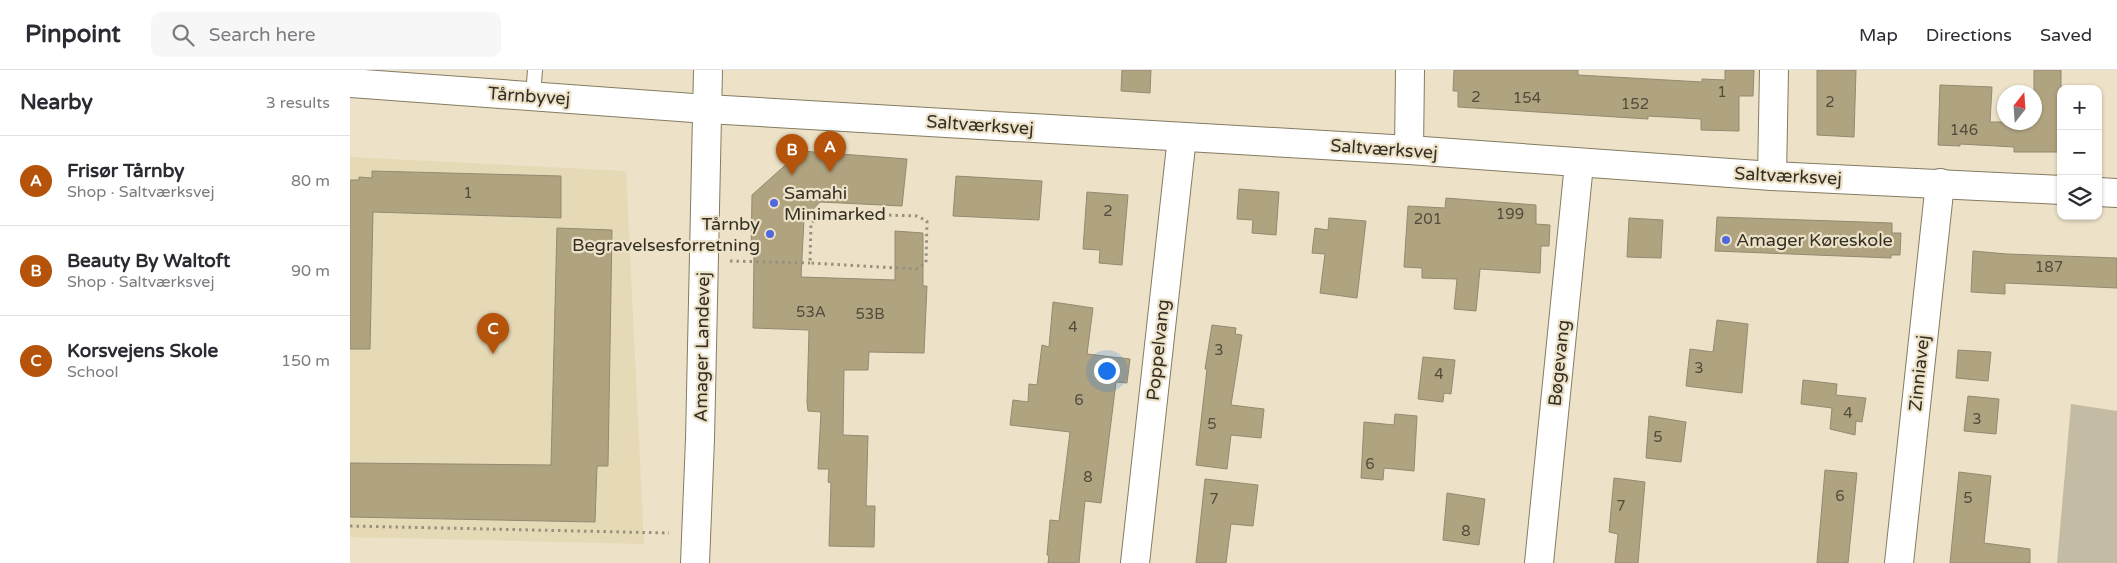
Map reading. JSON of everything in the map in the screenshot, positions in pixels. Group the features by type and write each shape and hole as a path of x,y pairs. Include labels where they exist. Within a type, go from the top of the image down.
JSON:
{"street":[{"name":"Amager Landevej","path":"695,563 708,70"},
{"path":"1409,150 1410,70"},
{"path":"1772,176 1774,70"},
{"name":"Tårnbyvej","path":"350,83 534,83 707,109"},
{"name":"Saltværksvej","path":"707,109 1409,150 1579,164 1772,176 2057,190"},
{"name":"Poppelvang","path":"1135,563 1182,137"},
{"name":"Bøgevang","path":"1539,563 1579,164"},
{"name":"Zinniavej","path":"1899,563 1940,183"},
{"path":"2102,192 2117,193"}],"path":[{"path":"704,261 810,263 916,269 926,263 927,220 917,216 824,213 811,223 810,263"},
{"path":"350,526 696,534"}],"shaded area":[{"path":"350,157 626,171 644,544 350,537"},
{"path":"2071,404 2117,411 2117,563 2057,563"}],"building":[{"path":"1122,70 1151,70 1150,93 1121,91"},
{"path":"1454,70 1578,70 1578,75 1702,82 1702,79 1725,80 1725,70 1754,70 1753,96 1739,96 1739,131 1701,130 1701,119 1648,116 1648,119 1458,107 1458,91 1453,91"},
{"path":"1817,70 1856,70 1854,137 1817,135"},
{"path":"2034,70 2061,70 2061,85 2057,85 2057,152 2014,152 2014,147 1960,144 1960,146 1938,145 1940,85 1992,87 1990,122 1997,122 1997,130 2042,130 2042,85 2034,85"},
{"path":"801,151 907,159 902,206 820,202 804,219 801,277 895,280 895,231 923,233 923,286 927,286 924,353 869,352 868,370 844,370 843,435 868,436 866,506 875,506 874,547 829,546 831,483 828,482 829,469 818,469 821,412 808,411 807,402 809,330 753,328 754,256 751,256 752,195"},
{"path":"372,171 561,176 561,218 373,212 370,349 350,349 350,180 359,180 359,177 372,178"},
{"path":"956,176 1042,181 1039,220 953,216"},
{"path":"1239,189 1279,192 1276,235 1252,233 1253,220 1237,219"},
{"path":"1087,192 1128,195 1122,265 1099,263 1100,250 1083,249"},
{"path":"1446,198 1536,205 1536,224 1550,225 1549,246 1541,246 1540,273 1480,269 1476,311 1454,309 1457,279 1422,278 1422,268 1404,267 1408,206 1445,208"},
{"path":"1717,217 1892,223 1892,233 1901,233 1900,255 1891,255 1891,258 1715,251"},
{"path":"1329,218 1366,221 1357,298 1320,293 1325,254 1312,253 1315,228 1328,230"},
{"path":"1629,218 1663,220 1661,258 1627,257"},
{"path":"557,228 612,230 608,466 597,466 595,522 350,517 350,463 551,465"},
{"path":"1973,251 2117,258 2117,288 2005,283 2005,294 1971,292"},
{"path":"1053,302 1093,308 1087,354 1130,359 1127,383 1116,382 1101,503 1085,501 1079,563 1048,563 1049,556 1047,555 1050,520 1059,521 1070,432 1010,425 1013,400 1028,402 1029,384 1037,385 1042,345 1049,347"},
{"path":"1717,320 1748,324 1742,393 1686,386 1690,349 1713,352"},
{"path":"1212,325 1236,328 1235,334 1242,335 1231,405 1264,409 1261,438 1231,435 1227,469 1196,465 1207,369 1205,369"},
{"path":"1958,350 1991,352 1988,381 1956,378"},
{"path":"1423,357 1455,360 1451,394 1444,393 1443,402 1418,399"},
{"path":"1803,380 1837,384 1836,395 1866,398 1862,422 1856,421 1855,435 1830,429 1832,408 1801,404"},
{"path":"1968,396 1999,399 1996,434 1964,431"},
{"path":"1395,414 1417,416 1414,471 1384,468 1383,480 1361,478 1364,422 1394,425"},
{"path":"1649,416 1686,422 1681,462 1646,458"},
{"path":"1825,470 1857,473 1848,563 1817,563"},
{"path":"1959,472 1991,476 1984,543 2030,549 2030,563 1950,563"},
{"path":"1614,478 1645,482 1638,563 1615,563 1618,534 1609,532"},
{"path":"1205,479 1258,485 1253,526 1231,524 1226,563 1196,563"},
{"path":"1447,493 1485,499 1479,545 1443,540"}],"place":[{"name":"Frisør Tårnby","path":"830,172"},
{"name":"Beauty By Waltoft","path":"792,175"},
{"name":"Samahi Minimarked","path":"774,203"},
{"name":"Tårnby Begravelsesforretning","path":"770,234"},
{"name":"Amager Køreskole","path":"1726,240"},
{"name":"Korsvejens Skole","path":"493,354"}]}
